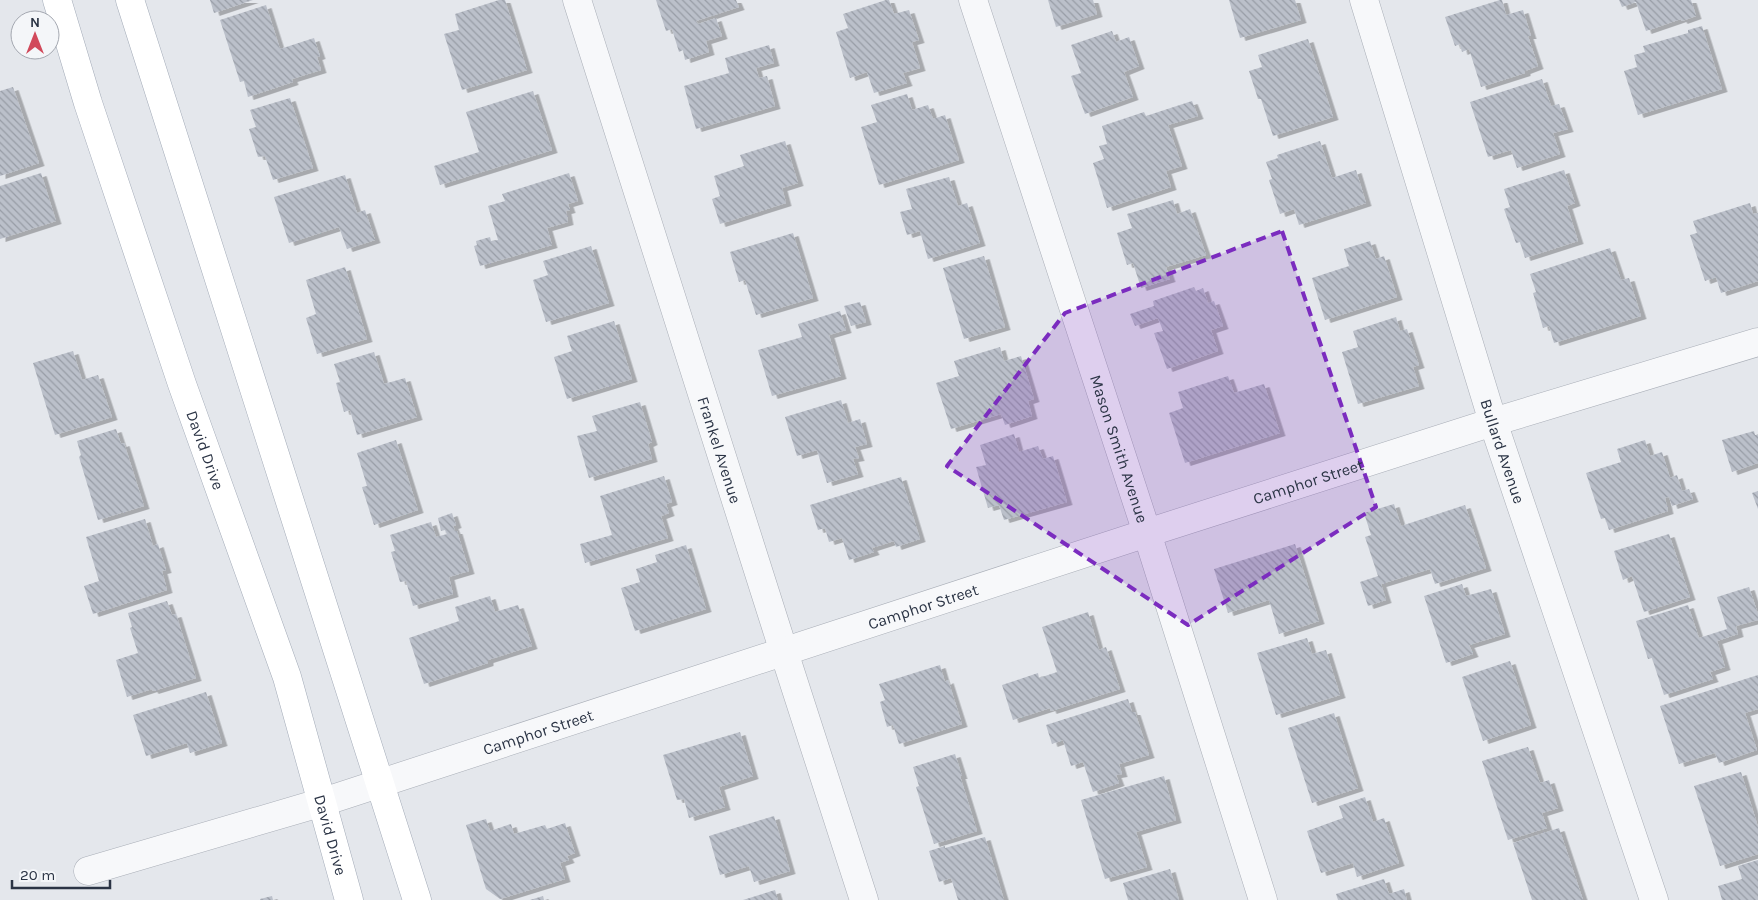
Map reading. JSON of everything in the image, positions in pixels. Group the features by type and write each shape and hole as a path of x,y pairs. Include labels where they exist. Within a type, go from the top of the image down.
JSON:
{"main road":[{"name":"David Drive","path":"57,0 88,103 182,384 287,677 349,900"},
{"path":"130,0 417,900"}],"street":[{"name":"Frankel Avenue","path":"577,0 864,900"},
{"name":"Mason Smith Avenue","path":"973,0 1147,533 1263,900"},
{"name":"Bullard Avenue","path":"1364,0 1493,422 1654,900"},
{"name":"Camphor Street","path":"88,871 322,802 1493,422 1758,342"}],"highlighted area":[{"path":"1282,231 1376,507 1188,625 947,466 1065,313"}],"building":[{"path":"210,0 253,0 214,13"},
{"path":"499,0 505,0 527,70 462,90 444,34 459,30 455,14"},
{"path":"656,0 736,0 739,7 696,21 698,24 716,18 722,36 706,41 709,52 685,60 683,50 679,52 672,29 666,31"},
{"path":"889,0 894,14 909,10 919,40 912,42 920,68 903,73 907,83 874,93 867,72 850,78 836,32 848,28 843,14"},
{"path":"1048,0 1093,0 1097,14 1056,27"},
{"path":"1229,0 1295,0 1301,20 1240,38"},
{"path":"1502,0 1506,15 1523,10 1531,36 1528,36 1538,66 1525,71 1525,73 1481,87 1469,49 1462,52 1460,44 1455,46 1445,17"},
{"path":"1619,0 1691,0 1696,16 1646,31 1636,2 1622,7"},
{"path":"266,5 280,49 314,38 320,56 317,57 321,70 292,79 293,82 248,97 244,81 240,82 220,20"},
{"path":"1702,26 1722,89 1638,115 1624,71 1637,67 1634,55 1645,52 1643,46 1688,33 1688,30"},
{"path":"1112,31 1116,42 1129,37 1139,66 1124,72 1133,97 1085,114 1071,76 1081,73 1071,45"},
{"path":"1308,39 1333,117 1273,136 1261,99 1258,99 1249,71 1262,67 1258,55"},
{"path":"769,45 774,63 756,68 759,78 767,76 775,106 696,129 684,86 729,73 725,58"},
{"path":"1542,79 1551,106 1559,104 1568,129 1553,133 1560,154 1517,168 1511,150 1488,157 1470,102"},
{"path":"13,87 39,163 0,176 0,91"},
{"path":"533,91 552,150 440,185 434,166 479,152 466,112"},
{"path":"907,94 912,110 928,105 933,119 945,115 959,160 879,185 861,127 877,122 871,105"},
{"path":"290,98 313,168 273,180 265,156 258,157 249,129 256,127 250,110"},
{"path":"1192,101 1198,116 1168,125 1182,166 1166,171 1171,187 1107,208 1093,163 1104,159 1099,146 1107,144 1102,126 1144,112 1146,116"},
{"path":"785,141 798,183 782,188 786,203 720,224 712,199 720,196 714,176 744,166 740,155"},
{"path":"1320,141 1332,178 1356,170 1366,203 1299,225 1294,209 1280,214 1269,180 1272,179 1266,162 1278,158 1277,155"},
{"path":"1564,170 1575,203 1567,206 1578,241 1525,258 1520,242 1516,243 1504,209 1510,207 1504,189"},
{"path":"41,173 56,221 0,239 0,186"},
{"path":"569,173 578,201 568,204 570,210 566,211 568,222 547,228 552,245 480,266 474,246 477,245 476,241 490,237 491,241 498,240 488,206 505,201 502,194"},
{"path":"345,175 357,213 365,210 375,240 347,249 339,227 289,243 274,197"},
{"path":"949,177 958,206 967,203 980,243 928,259 920,231 907,235 900,212 912,209 906,189"},
{"path":"1173,200 1177,214 1190,209 1206,255 1166,267 1170,279 1141,288 1133,263 1127,265 1117,233 1132,228 1127,214"},
{"path":"1750,203 1753,214 1758,213 1758,281 1721,293 1716,277 1705,281 1690,235 1697,233 1693,221"},
{"path":"793,233 813,298 756,315 745,280 739,282 730,252"},
{"path":"1370,241 1376,259 1384,256 1397,297 1325,320 1312,278 1349,266 1344,249"},
{"path":"591,246 609,303 546,322 533,280 548,275 543,261"},
{"path":"1610,248 1621,280 1629,278 1641,316 1554,343 1549,326 1543,328 1533,293 1536,292 1530,274"},
{"path":"984,256 1005,327 964,339 943,268"},
{"path":"345,267 367,339 317,354 306,318 316,314 306,280"},
{"path":"1194,287 1196,291 1203,288 1208,303 1214,301 1223,326 1211,330 1218,351 1167,369 1154,333 1163,331 1158,318 1135,326 1130,314 1154,306 1153,301"},
{"path":"860,302 866,322 851,326 844,306"},
{"path":"840,311 846,330 829,335 841,376 772,396 758,350 802,337 798,324"},
{"path":"1396,317 1400,331 1407,329 1419,365 1413,367 1419,386 1358,404 1342,352 1358,347 1353,331"},
{"path":"614,321 632,379 567,399 554,357 572,351 567,336"},
{"path":"1000,347 1004,361 1021,356 1034,399 1028,401 1032,416 1005,425 1001,414 951,429 936,383 959,376 954,361"},
{"path":"73,351 82,380 98,375 112,417 55,435 33,363"},
{"path":"374,352 384,384 405,378 417,417 357,435 350,410 344,412 336,383 340,382 334,364"},
{"path":"1228,376 1234,393 1264,384 1280,433 1185,463 1169,413 1183,408 1178,392"},
{"path":"841,400 848,423 860,419 867,444 855,447 859,458 853,459 858,474 827,483 817,450 797,456 785,417"},
{"path":"640,402 652,442 648,444 652,459 589,478 577,436 597,431 592,416"},
{"path":"116,429 121,444 124,443 144,506 98,520 79,457 81,455 77,441"},
{"path":"1754,431 1755,435 1758,435 1758,463 1732,472 1722,440"},
{"path":"1014,434 1019,452 1038,446 1043,459 1053,456 1067,502 1004,520 999,505 988,508 976,467 986,465 980,445"},
{"path":"396,440 418,510 374,525 362,487 367,486 357,453"},
{"path":"1645,440 1650,456 1662,452 1670,478 1677,475 1682,491 1689,489 1693,499 1672,506 1669,497 1665,498 1668,511 1609,530 1605,518 1601,519 1586,473 1621,462 1617,449"},
{"path":"664,476 672,502 666,504 669,513 661,516 668,538 585,563 580,544 612,535 600,496"},
{"path":"901,477 920,539 896,547 894,541 872,548 874,552 849,560 842,538 829,542 825,528 818,530 810,505"},
{"path":"1758,491 1758,509 1752,493"},
{"path":"1394,504 1401,526 1465,505 1486,568 1435,584 1430,569 1381,584 1386,600 1368,606 1360,582 1378,576 1365,537 1371,535 1364,513"},
{"path":"452,513 456,525 453,526 455,531 457,531 469,571 449,577 453,594 413,606 406,581 400,582 391,552 395,551 390,535 431,522 436,537 447,534 445,530 441,531 438,518"},
{"path":"145,519 153,546 158,544 166,570 162,571 167,590 93,614 84,586 99,581 86,537"},
{"path":"1669,534 1690,597 1644,612 1632,576 1623,580 1614,551"},
{"path":"1295,544 1319,621 1279,634 1269,600 1228,613 1214,569"},
{"path":"686,545 706,609 635,631 621,588 640,582 636,569 657,562 655,555"},
{"path":"1462,584 1466,596 1491,589 1505,634 1469,645 1473,654 1446,663 1424,596"},
{"path":"1749,587 1758,614 1758,620 1736,626 1738,634 1717,641 1725,667 1710,672 1713,679 1664,695 1652,658 1648,659 1636,621 1688,605 1699,638 1727,629 1717,597"},
{"path":"490,596 495,612 518,605 532,646 424,684 409,638 459,621 455,607"},
{"path":"167,601 172,615 176,614 196,678 127,697 116,660 138,653 130,628 132,627 128,613"},
{"path":"1088,612 1099,650 1106,647 1120,689 1051,711 1050,708 1013,720 1002,685 1038,673 1039,678 1057,672 1042,627"},
{"path":"1307,638 1312,654 1326,650 1340,695 1276,715 1257,653"},
{"path":"1510,661 1531,725 1483,741 1462,677"},
{"path":"940,665 945,682 948,680 962,724 899,744 893,725 887,727 880,702 885,700 879,684"},
{"path":"1758,675 1758,709 1745,713 1757,750 1719,763 1715,753 1679,764 1660,706"},
{"path":"206,692 222,743 190,753 187,743 146,756 133,715"},
{"path":"1128,699 1132,712 1135,712 1149,755 1119,764 1122,774 1116,775 1119,783 1093,792 1083,762 1071,766 1063,740 1052,744 1046,725"},
{"path":"1334,713 1358,788 1312,803 1288,728"},
{"path":"740,732 753,776 719,787 725,807 689,818 684,799 677,800 663,755"},
{"path":"1528,747 1540,783 1549,780 1558,808 1542,813 1547,828 1508,840 1482,761"},
{"path":"955,754 977,831 934,844 916,787 919,786 913,767"},
{"path":"1741,772 1758,827 1758,854 1720,866 1694,786"},
{"path":"1164,776 1176,820 1136,832 1147,867 1105,879 1081,800"},
{"path":"1365,797 1373,822 1384,818 1399,863 1357,877 1353,863 1321,873 1307,831 1343,818 1339,806"},
{"path":"774,816 790,871 754,882 749,866 720,875 709,836"},
{"path":"486,819 490,831 511,824 514,834 545,825 547,829 565,823 575,853 567,856 569,860 560,863 565,879 500,899 486,889 466,825"},
{"path":"1559,828 1583,900 1532,900 1513,843"},
{"path":"985,837 1004,900 958,900 951,878 939,882 929,851"},
{"path":"1758,860 1758,900 1722,900 1718,886 1742,879 1738,866"},
{"path":"1170,869 1179,900 1128,900 1123,883"},
{"path":"1384,879 1389,894 1404,889 1407,900 1338,900 1336,894"},
{"path":"775,890 778,900 743,900"},
{"path":"272,896 273,900 260,900 260,899"},
{"path":"543,896 544,900 530,900"}]}
